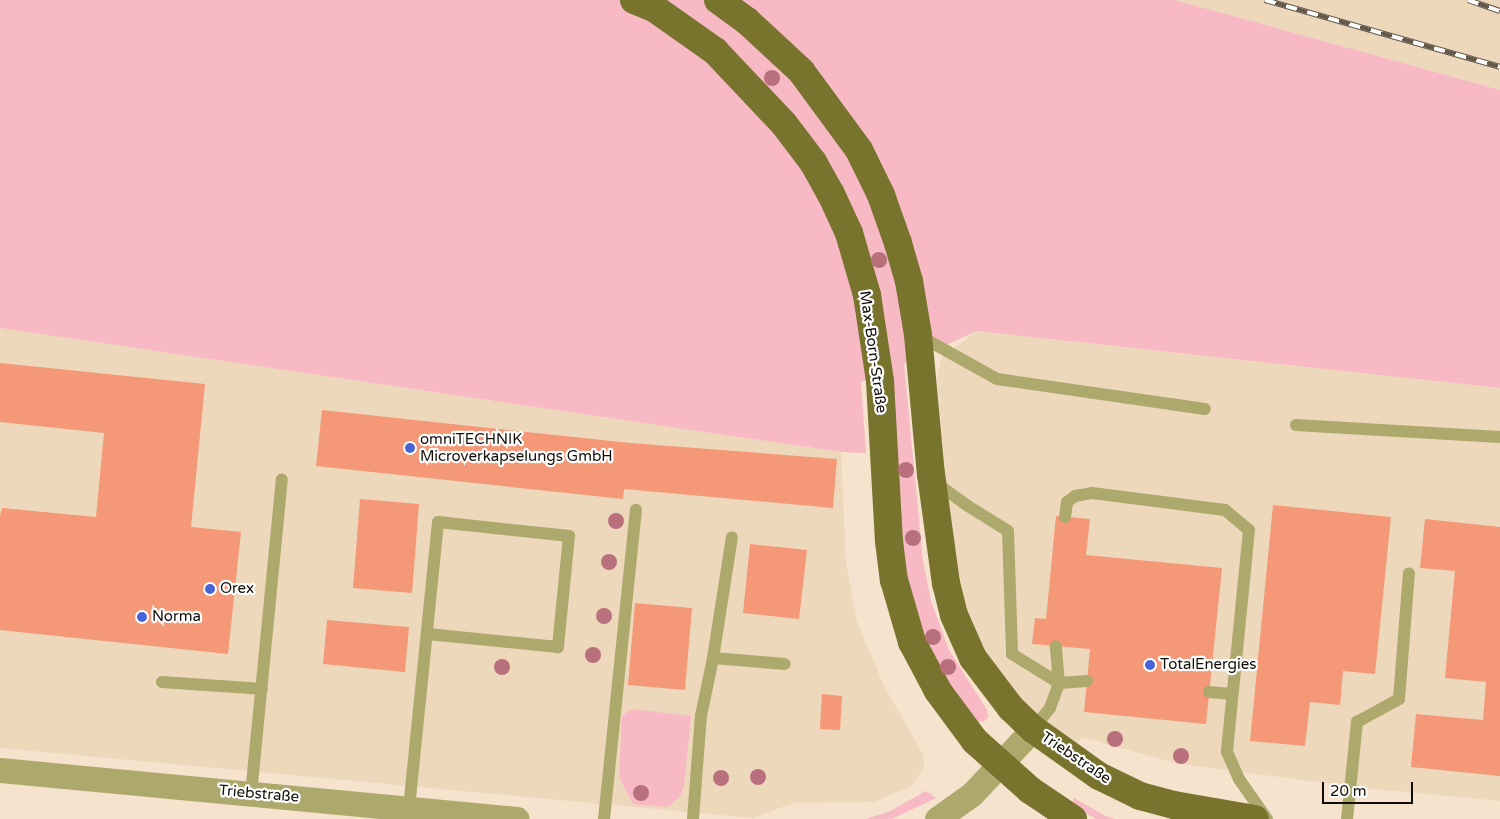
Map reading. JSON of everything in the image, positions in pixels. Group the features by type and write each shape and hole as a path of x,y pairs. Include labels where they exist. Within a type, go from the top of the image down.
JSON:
{"main road":[{"name":"Max-Born-Straße","path":"634,0 654,8 715,52 784,124 813,162 831,194 849,233 867,295 880,381 889,541 894,580 902,614 912,642 938,691 975,741 1000,765"},
{"path":"718,0 747,21 801,71 859,150 880,195 898,243 918,335 939,549 954,615 973,658 1012,708 1034,729"},
{"name":"Triebstraße","path":"1034,729 1099,776 1140,796 1174,805 1255,819"},
{"path":"1000,765 1030,790 1073,819"}],"street":[{"name":"Triebstraße","path":"937,819 972,794 1034,729"},
{"name":"Triebstraße","path":"0,770 409,808 436,815 517,819"}],"lane":[{"path":"918,335 997,379 1205,409"},
{"path":"1296,425 1500,437"},
{"path":"931,474 943,488 1008,531 1012,654 1059,683 1087,681"},
{"path":"251,794 282,480"},
{"path":"1065,517 1067,502 1075,496 1092,493 1225,510 1249,530 1227,752 1239,780 1266,819"},
{"path":"604,819 636,510"},
{"path":"409,808 438,522 569,536 558,647 428,634"},
{"path":"694,819 701,716 713,658 732,537"},
{"path":"1348,819 1357,722 1399,698 1409,573"},
{"path":"1034,729 1050,708 1059,683 1056,646"},
{"path":"713,658 785,664"},
{"path":"162,682 262,689"},
{"path":"1209,692 1232,694"}],"shaded area":[{"path":"0,0 1175,0 1500,90 1500,388 977,331 904,364 923,562 931,601 949,650 987,710 988,717 985,721 977,722 951,688 925,641 903,562 890,370 861,382 866,453 841,452 0,328"},
{"path":"1175,0 1500,0 1500,90"},
{"path":"0,328 841,452 846,563 857,621 884,686 923,754 924,768 911,786 874,802 793,803 753,818 0,748"},
{"path":"977,331 1500,388 1500,801 1373,789 1179,764 1082,737 1074,746 1020,703 987,654 963,599 949,513 937,378 941,358"},
{"path":"631,709 691,716 684,786 680,796 671,805 665,807 633,804 619,777 622,716"},
{"path":"926,791 936,798 892,819 866,819 890,811"},
{"path":"1074,798 1115,819 1096,819 1071,805"}],"building":[{"path":"0,363 205,384 191,527 241,532 228,654 0,630 0,516 2,508 96,517 104,433 0,422"},
{"path":"322,410 630,443 837,459 833,508 624,489 623,499 316,466"},
{"path":"360,499 419,504 412,593 353,588"},
{"path":"1273,505 1391,517 1375,674 1343,671 1340,705 1310,702 1305,746 1250,741"},
{"path":"1056,516 1090,519 1086,555 1222,568 1206,724 1084,712 1090,649 1032,644 1035,618 1046,619"},
{"path":"1425,519 1500,527 1500,776 1411,767 1416,714 1483,720 1486,682 1445,678 1455,571 1420,568"},
{"path":"750,544 807,550 799,619 743,613"},
{"path":"635,603 692,608 685,690 628,685"},
{"path":"327,620 409,627 405,672 323,664"},
{"path":"822,694 842,696 840,730 820,729"}],"railway":[{"path":"1265,0 1500,67"},
{"path":"1468,0 1500,11"}],"place":[{"name":"omniTECHNIK Microverkapselungs GmbH","path":"410,448"},
{"name":"Orex","path":"210,589"},
{"name":"Norma","path":"142,617"},
{"name":"TotalEnergies","path":"1150,665"}]}
